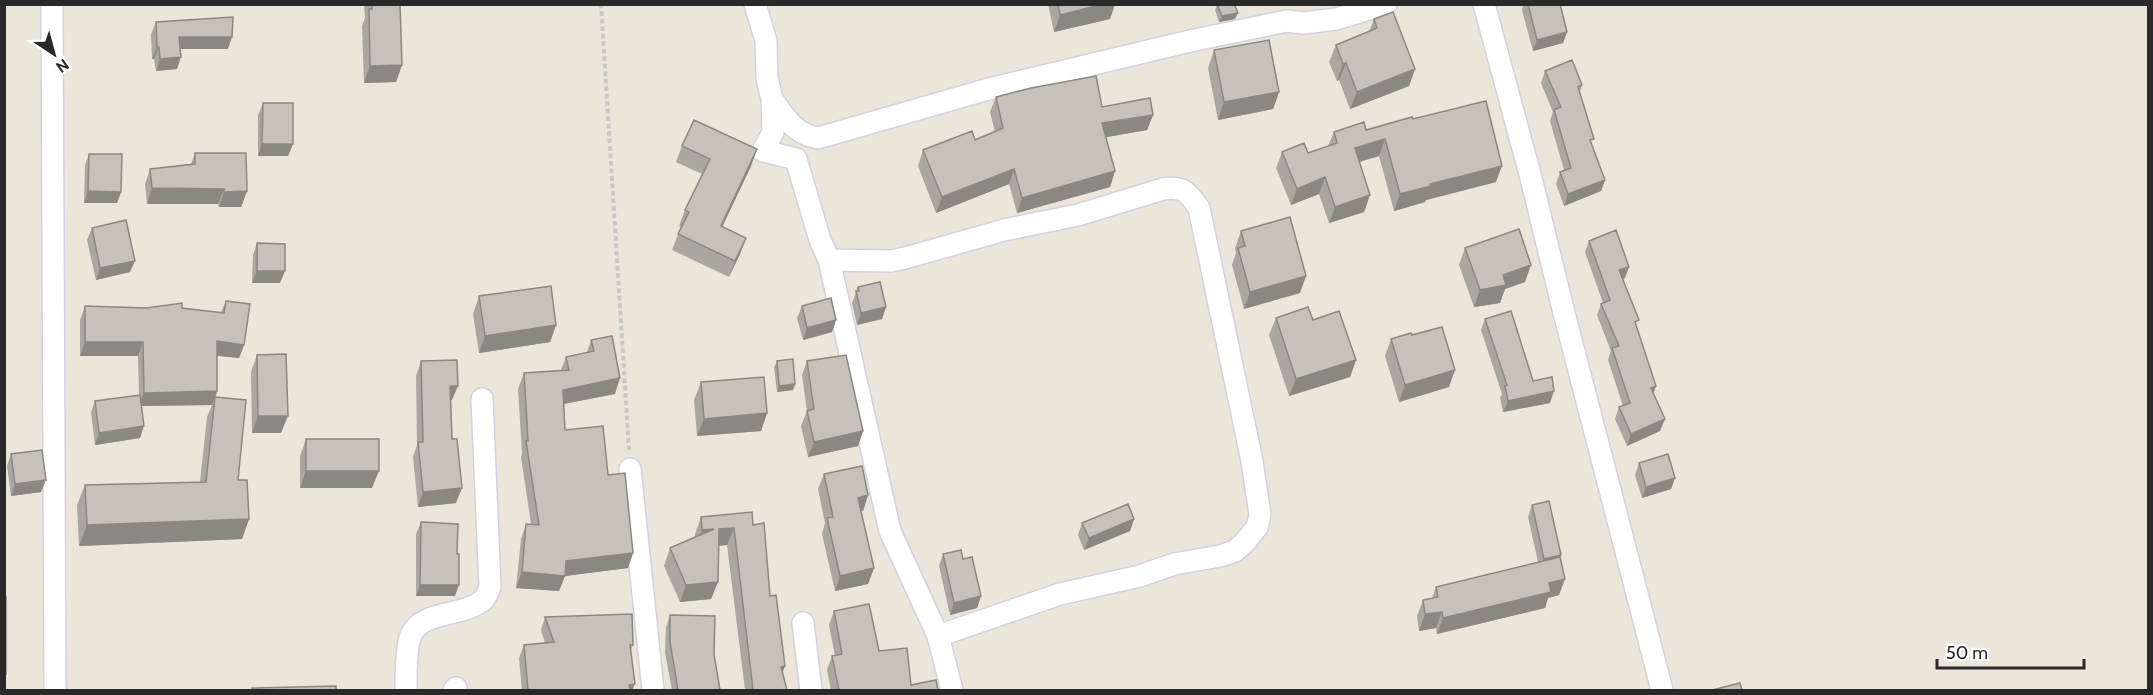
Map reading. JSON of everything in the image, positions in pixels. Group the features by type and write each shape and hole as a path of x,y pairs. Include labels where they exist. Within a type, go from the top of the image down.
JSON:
{"street":[{"path":"52,4 55,690"},
{"path":"755,4 766,41 767,78 772,99 772,132 763,151 796,159"},
{"path":"772,99 795,129 805,136 818,138 985,90 1190,40 1287,21 1304,23 1336,20 1386,4"},
{"path":"1484,4 1662,690"},
{"path":"796,159 818,138"},
{"path":"796,159 820,240 829,260 890,531 938,636 952,690"},
{"path":"829,260 891,261 1004,230 1078,215 1176,187 1185,191 1199,208 1252,461 1260,515 1257,527 1235,551 1174,564 1140,576 1060,594 938,636"},
{"path":"406,690 411,635 419,625 442,614 467,609 484,599 490,587 482,399"},
{"path":"630,469 653,690"},
{"path":"803,623 811,690"}],"path":[{"path":"601,4 630,469"}],"building":[{"path":"372,4 400,4 402,65 370,66 369,9 372,9"},
{"path":"1058,4 1104,4 1060,15"},
{"path":"1217,4 1234,4 1238,13 1222,16"},
{"path":"1528,4 1560,4 1567,32 1537,40"},
{"path":"1393,12 1415,69 1357,92 1336,45 1377,28 1374,19"},
{"path":"233,17 232,37 179,37 181,57 160,59 156,22"},
{"path":"1269,40 1279,92 1224,102 1214,50"},
{"path":"1572,60 1582,85 1578,87 1594,139 1590,140 1605,180 1568,194 1560,172 1571,168 1554,110 1561,107 1545,71"},
{"path":"1096,76 1102,107 1150,98 1153,115 1102,123 1115,171 1022,198 1014,169 942,197 923,150 972,131 975,140 1003,128 996,97"},
{"path":"1486,101 1502,166 1400,194 1385,139 1355,148 1370,195 1335,207 1325,177 1297,189 1282,152 1304,143 1308,153 1337,143 1334,132 1364,122 1366,130 1412,117 1413,119"},
{"path":"263,103 293,103 293,144 262,144"},
{"path":"694,120 757,149 721,226 746,238 735,261 678,234 689,212 685,210 710,159 682,146"},
{"path":"195,153 246,153 247,191 152,188 150,169 195,164"},
{"path":"89,154 122,154 121,192 88,191"},
{"path":"1290,217 1306,276 1250,292 1238,248 1245,246 1241,231"},
{"path":"126,220 135,261 100,268 92,228"},
{"path":"1519,229 1531,265 1503,275 1506,285 1480,290 1465,248"},
{"path":"1616,230 1629,267 1619,270 1639,320 1635,322 1656,386 1651,388 1665,419 1631,434 1619,407 1630,403 1612,348 1619,346 1601,304 1610,300 1589,241"},
{"path":"257,243 285,244 285,271 257,271"},
{"path":"880,282 886,307 861,313 856,291 859,291 858,287"},
{"path":"551,286 556,325 485,336 479,296"},
{"path":"831,298 836,320 807,328 802,306"},
{"path":"226,301 250,304 244,345 217,341 217,391 144,393 143,342 85,342 85,306 146,308 182,303 182,308 224,313"},
{"path":"1308,307 1313,320 1339,311 1356,360 1296,379 1276,318"},
{"path":"1511,311 1533,381 1552,377 1554,391 1508,401 1505,386 1507,385 1485,319"},
{"path":"1442,327 1455,370 1405,385 1391,339"},
{"path":"612,336 620,378 563,390 565,430 603,426 608,475 625,473 633,553 566,561 565,576 522,572 526,524 539,525 526,441 528,441 524,373 569,370 566,357 594,351 591,340"},
{"path":"286,354 288,416 258,416 257,355"},
{"path":"846,355 863,431 814,442 807,411 814,409 807,361"},
{"path":"793,359 795,384 779,386 777,361"},
{"path":"457,360 458,386 450,386 452,439 457,439 462,488 423,492 418,442 423,442 421,361"},
{"path":"764,377 767,413 704,419 701,382"},
{"path":"140,395 144,426 99,433 95,401"},
{"path":"215,397 246,400 238,480 247,480 249,519 87,525 85,485 206,482"},
{"path":"306,439 379,439 379,471 306,471"},
{"path":"42,450 46,480 15,484 11,454"},
{"path":"1668,454 1675,478 1646,487 1639,463"},
{"path":"862,466 868,495 858,498 874,568 840,576 827,518 833,517 824,474"},
{"path":"1549,501 1561,555 1544,559 1532,505"},
{"path":"1128,504 1134,519 1089,538 1082,523"},
{"path":"752,512 753,525 764,523 770,596 776,595 785,666 781,667 787,690 753,690 734,528 719,529 718,582 686,585 670,548 714,529 702,530 701,517"},
{"path":"421,522 458,524 459,585 420,585"},
{"path":"961,550 963,559 972,557 981,596 954,603 943,554"},
{"path":"1560,557 1565,579 1549,583 1551,592 1443,618 1442,612 1425,614 1423,600 1438,597 1436,587"},
{"path":"4,597 6,597 6,674 4,674"},
{"path":"869,604 879,651 907,648 911,685 936,680 938,690 839,690 832,656 842,654 834,611"},
{"path":"632,614 633,645 630,645 635,684 629,685 630,690 528,690 524,645 554,642 545,617"},
{"path":"670,615 715,616 714,654 720,690 678,690 670,642"},
{"path":"1740,683 1742,690 1712,690"},
{"path":"336,686 336,690 252,690 252,688"}]}
